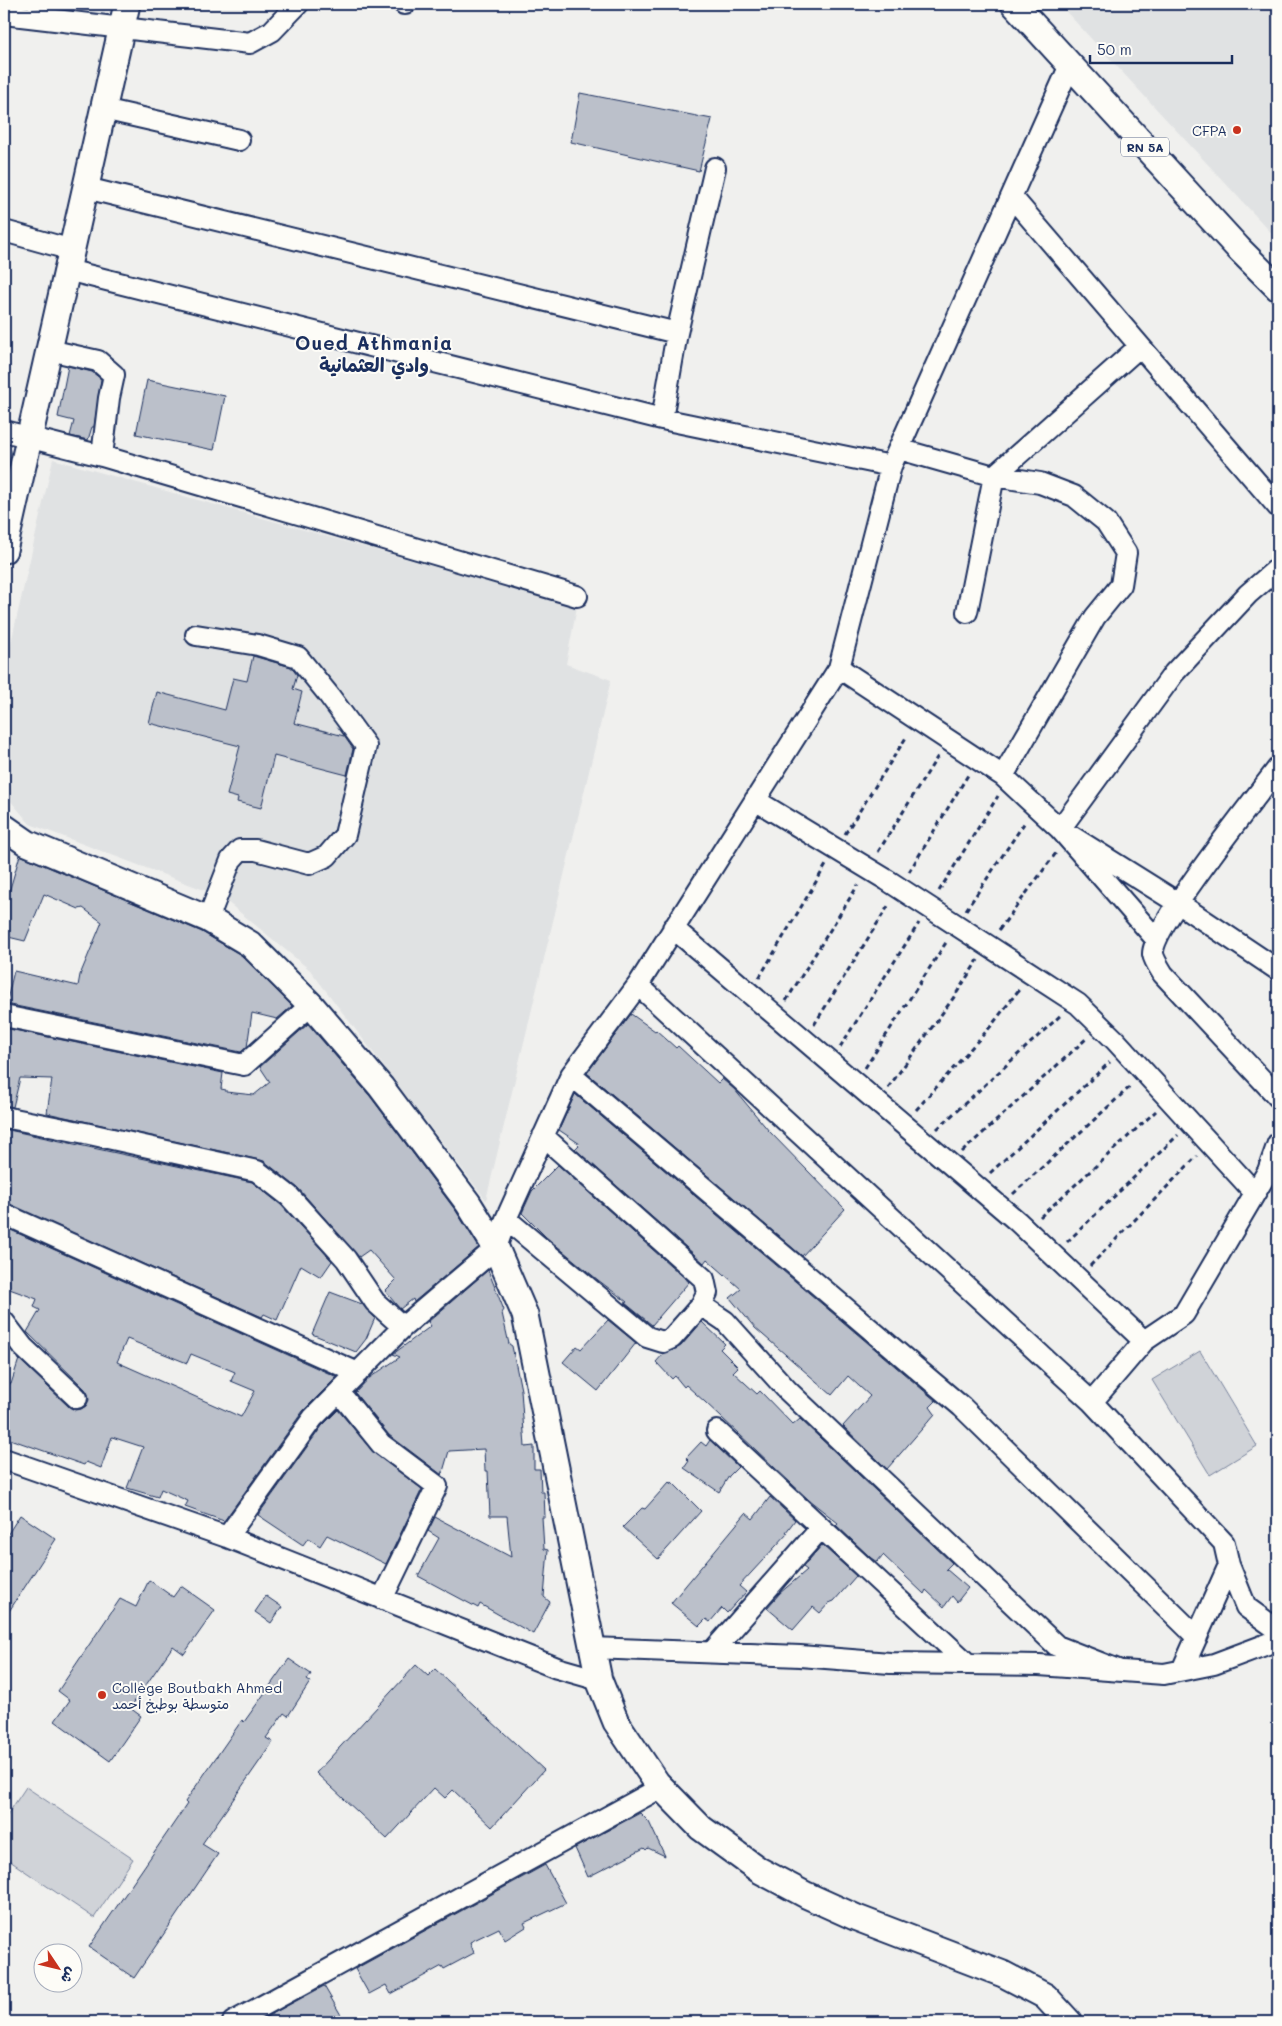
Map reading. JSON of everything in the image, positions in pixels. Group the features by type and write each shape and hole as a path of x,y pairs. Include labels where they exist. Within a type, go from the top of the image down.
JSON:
{"main road":[{"name":"RN 5A","path":"1014,4 1239,249 1278,288"},
{"path":"4,550 125,16"},
{"path":"4,828 26,844 208,919 250,944 311,1005 381,1086 468,1203 496,1248 525,1315 599,1680 616,1722 662,1787 701,1828 759,1870 806,1895 857,1918 1003,1974 1045,1996 1069,2022"}],"street":[{"path":"7,11 125,16 250,43 272,31 298,4"},
{"path":"227,1537 313,1418 403,1327 496,1248 506,1219 542,1136 572,1075 638,985 840,668 895,458 1070,65"},
{"path":"103,109 239,140"},
{"path":"662,419 676,333 715,168"},
{"path":"86,188 676,333"},
{"path":"1012,197 1278,507"},
{"path":"4,231 70,260 662,419 1040,483 1074,496 1106,522 1126,553 1121,584 1095,617 1006,779"},
{"path":"967,612 994,476 1139,347"},
{"path":"49,350 98,361 114,375 109,398 102,456"},
{"path":"4,431 102,456 577,596"},
{"path":"1064,833 1174,673 1248,594 1278,568"},
{"path":"196,634 258,645 298,657 366,746 344,834 327,856 309,864 256,850 240,850 231,860 208,919"},
{"path":"840,668 1006,779 1064,833 1156,939"},
{"path":"1278,768 1178,903 1156,939 1153,954 1163,974 1278,1097"},
{"path":"755,800 899,888 1075,1002 1146,1073 1255,1193"},
{"path":"1064,833 1178,903 1278,970"},
{"path":"673,928 999,1206 1144,1341"},
{"path":"638,985 1092,1402 1224,1543 1229,1565 1246,1607 1278,1630"},
{"path":"4,1016 244,1065 311,1005"},
{"path":"572,1075 962,1407 1197,1637"},
{"path":"4,1117 257,1171 289,1196 346,1259 375,1302 403,1327"},
{"path":"506,1219 647,1337 663,1342 672,1338 701,1305 707,1294 704,1279 542,1136"},
{"path":"1092,1402 1144,1341 1184,1314 1268,1171 1278,1143"},
{"path":"4,1214 358,1373"},
{"path":"701,1305 724,1321 788,1391 1057,1646 1118,1670"},
{"path":"4,1322 23,1347 77,1398"},
{"path":"339,1392 381,1444 437,1486 382,1599"},
{"path":"717,1431 968,1664"},
{"path":"4,1459 227,1537 557,1668 599,1680"},
{"path":"712,1652 821,1528"},
{"path":"1182,1670 1229,1565"},
{"path":"592,1648 800,1656 890,1663 1039,1665 1164,1674 1214,1664 1278,1640"},
{"path":"233,2022 662,1787"}],"path":[{"path":"750,993 836,849 917,720"},
{"path":"776,1016 948,740"},
{"path":"805,1040 978,760"},
{"path":"830,1062 929,907 1006,779"},
{"path":"855,1083 1035,806"},
{"path":"878,1102 954,997 1064,833"},
{"path":"903,1124 991,1026 1032,973"},
{"path":"924,1141 1075,1002"},
{"path":"949,1164 1101,1026"},
{"path":"976,1186 1124,1050"},
{"path":"999,1206 1146,1073"},
{"path":"1026,1230 1169,1099"},
{"path":"1053,1255 1191,1122"},
{"path":"1078,1278 1210,1143"}],"shaded area":[{"path":"1059,4 1278,4 1278,240 1189,144"},
{"path":"53,459 577,607 566,664 611,680 486,1200 310,970 220,896 30,824 4,793 4,673"},
{"path":"1200,1351 1257,1446 1210,1475 1152,1380"},
{"path":"26,1787 133,1859 94,1918 4,1857 4,1820"}],"building":[{"path":"580,93 712,119 699,171 571,142"},
{"path":"68,366 92,372 101,379 94,427 92,427 88,440 70,436 74,421 58,417"},
{"path":"147,380 225,396 214,450 136,434"},
{"path":"253,656 291,667 297,675 293,689 302,692 294,723 344,736 353,749 347,775 274,756 261,808 237,802 238,798 227,795 240,746 149,723 157,692 225,710 233,678 247,681"},
{"path":"20,855 202,932 241,955 292,1006 277,1019 252,1013 247,1047 241,1052 6,1004 14,971 78,986 80,975 102,922 83,908 79,909 44,894 25,941 4,936 4,890 9,892"},
{"path":"631,1014 656,1030 676,1048 678,1046 718,1083 722,1079 734,1089 769,1131 845,1209 802,1256 587,1073"},
{"path":"308,1024 370,1096 456,1211 479,1247 414,1302 413,1299 400,1309 385,1291 396,1280 369,1250 359,1257 298,1188 264,1161 47,1113 52,1079 20,1078 13,1107 4,1105 4,1028 223,1073 221,1089 226,1090 226,1092 254,1095 270,1082 260,1067"},
{"path":"575,1094 936,1401 930,1407 935,1414 887,1469 843,1426 870,1396 848,1376 832,1395 755,1328 730,1298 741,1289 707,1259 704,1263 575,1149 580,1144 559,1130"},
{"path":"4,1129 252,1182 281,1205 332,1261 321,1277 301,1265 277,1320 264,1314 262,1317 4,1202"},
{"path":"558,1165 689,1282 652,1325 625,1303 627,1302 546,1237 522,1213 532,1191"},
{"path":"4,1227 337,1377 303,1411 224,1521 185,1507 188,1501 161,1489 158,1497 127,1488 143,1447 112,1437 101,1468 86,1462 84,1465 4,1437 4,1381 11,1384 19,1359 69,1407 75,1410 81,1409 86,1406 89,1400 85,1389 27,1332 40,1310 34,1307 37,1299 4,1287","holes":["127,1339 187,1363 191,1354 235,1372 231,1381 255,1391 241,1417 117,1362"]},
{"path":"488,1270 504,1310 502,1313 509,1344 512,1346 521,1390 525,1447 534,1446 534,1469 540,1469 541,1492 544,1492 545,1517 542,1517 544,1549 548,1550 544,1597 550,1602 533,1634 480,1604 478,1608 418,1576 439,1538 428,1531 435,1517 511,1557 507,1516 490,1516 488,1471 485,1471 484,1449 449,1451 442,1475 389,1435 355,1393 368,1379 400,1357 393,1354 431,1326 428,1322"},
{"path":"330,1292 362,1304 375,1318 366,1339 356,1352 312,1334"},
{"path":"608,1320 636,1343 598,1391 563,1362 577,1346 581,1349"},
{"path":"702,1322 725,1344 720,1349 738,1367 733,1372 757,1394 760,1391 793,1425 800,1419 952,1563 946,1569 968,1588 957,1602 952,1596 944,1607 926,1590 924,1594 883,1555 877,1562 871,1558 836,1525 838,1523 809,1500 686,1385 684,1387 675,1376 672,1379 656,1362 664,1353 681,1346"},
{"path":"338,1410 374,1453 422,1489 386,1564 327,1535 320,1546 308,1538 303,1545 258,1515 322,1426"},
{"path":"710,1440 738,1467 729,1476 719,1492 684,1468 689,1461 686,1458 701,1442 706,1446"},
{"path":"669,1482 671,1484 672,1482 701,1511 658,1559 623,1527 642,1508 645,1509"},
{"path":"770,1497 795,1520 786,1532 788,1533 739,1586 746,1592 727,1613 722,1608 710,1622 706,1619 699,1626 671,1603 746,1513 753,1519"},
{"path":"20,1515 56,1539 4,1619 4,1540"},
{"path":"822,1545 856,1576 834,1601 829,1603 820,1613 813,1607 793,1630 767,1608 780,1593 807,1570 803,1567"},
{"name":"Collège Boutbakh Ahmed متوسطة بوطبخ أحمد","path":"149,1580 173,1597 181,1586 215,1610 184,1654 173,1646 130,1708 141,1716 110,1761 55,1721 70,1700 58,1691 120,1599 136,1607"},
{"path":"266,1596 282,1607 271,1623 255,1612"},
{"path":"289,1659 311,1674 307,1680 310,1682 288,1716 284,1713 266,1738 273,1742 202,1844 218,1854 134,1978 89,1947 187,1804 185,1802 242,1720 244,1722"},
{"path":"416,1665 428,1676 435,1669 544,1770 492,1827 453,1790 445,1798 434,1788 387,1839 316,1773"},
{"path":"640,1813 649,1822 665,1856 644,1848 588,1877 575,1848"},
{"path":"545,1865 566,1903 524,1923 526,1927 505,1940 499,1928 470,1942 474,1953 444,1969 442,1966 391,1994 386,1985 369,1994 355,1969"},
{"path":"324,1986 345,2022 257,2022"}],"place":[{"name":"CFPA","path":"1237,130"},
{"name":"Collège Boutbakh Ahmed متوسطة بوطبخ أحمد","path":"102,1695"}],"district":[{"name":"Oued Athmania وادي العثمانية","path":"374,353"}]}
